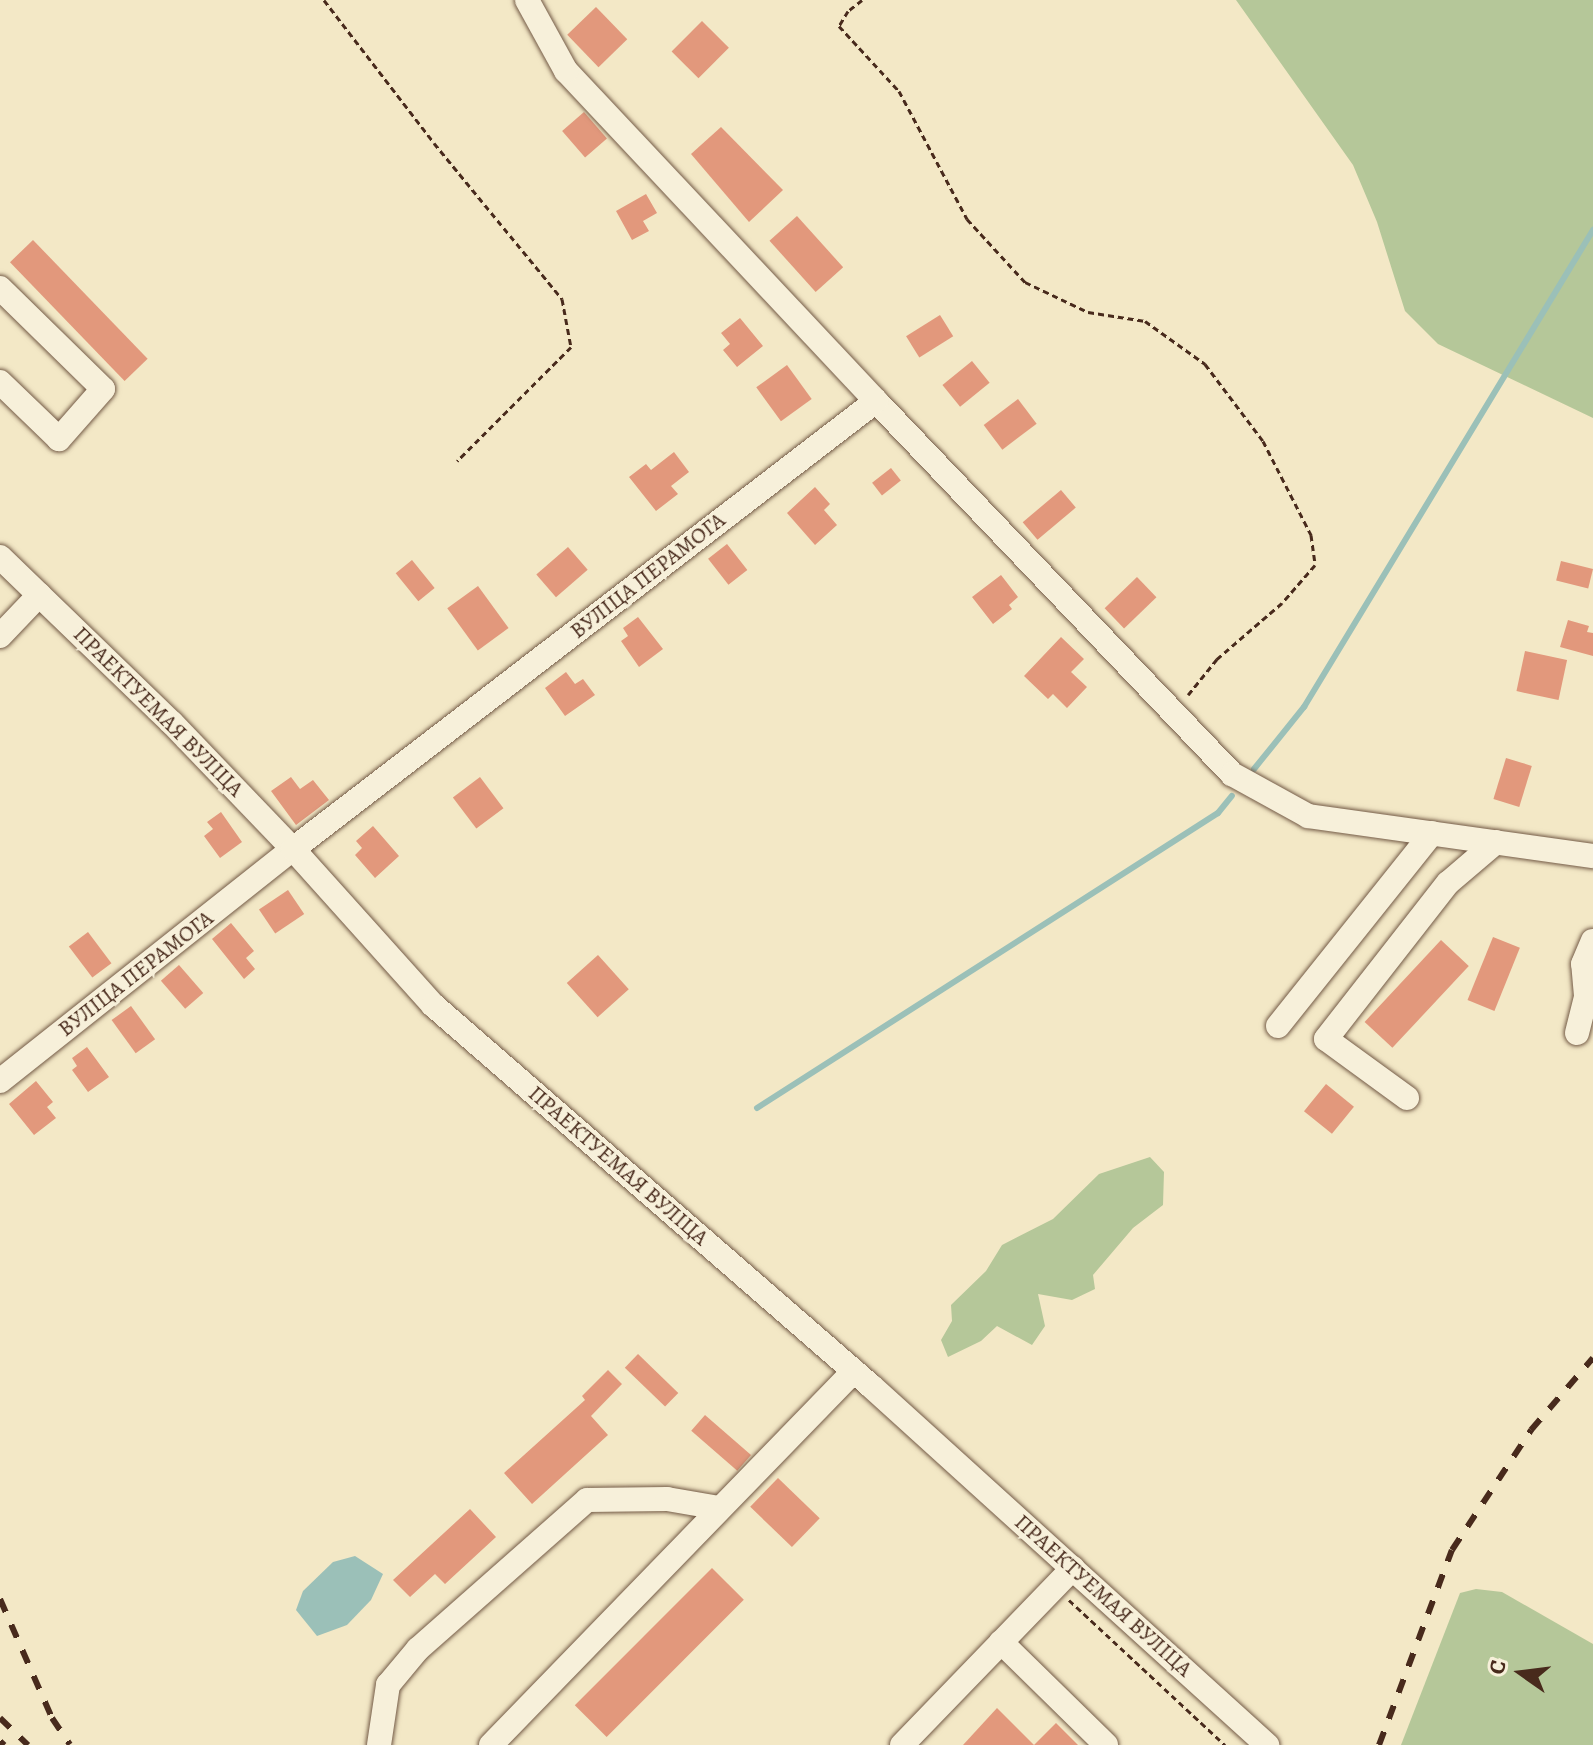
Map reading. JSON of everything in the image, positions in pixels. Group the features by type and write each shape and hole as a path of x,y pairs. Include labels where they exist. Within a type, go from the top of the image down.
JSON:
{"street":[{"path":"527,0 566,71 1232,774 1308,816 1593,856"},
{"path":"0,288 103,389 59,439 0,382"},
{"name":"ВУЛІЦА ПЕРАМОГА","path":"0,1081 293,849 876,401"},
{"name":"ПРАЕКТУЕМАЯ ВУЛІЦА","path":"0,557 172,723 293,849 433,1005 854,1371 1267,1745"},
{"path":"0,636 39,595"},
{"path":"1278,1026 1432,833"},
{"path":"1407,1098 1326,1039 1448,883 1496,842"},
{"path":"1577,1033 1586,996 1583,964 1593,941"},
{"path":"491,1745 854,1371"},
{"path":"379,1745 388,1685 408,1661 587,1500 667,1499 719,1508"},
{"path":"902,1745 1073,1568"},
{"path":"1001,1642 1106,1745"}],"path":[{"path":"324,0 434,143 562,299 571,347 457,461"},
{"path":"862,0 848,11 839,26 899,91 967,219 1025,282 1088,312 1145,321 1205,364 1263,441 1311,535 1315,565 1282,603 1217,659 1182,702 1188,728"},
{"path":"1055,1587 1225,1745"}],"green space":[{"path":"1236,0 1593,0 1593,418 1438,344 1405,311 1377,222 1353,165"},
{"path":"1150,1157 1164,1172 1163,1205 1133,1228 1093,1275 1095,1289 1072,1300 1038,1294 1045,1326 1032,1345 997,1326 981,1341 948,1357 941,1340 952,1321 951,1305 986,1271 1002,1245 1053,1219 1099,1174"},
{"path":"1476,1589 1502,1592 1593,1644 1593,1745 1401,1745 1460,1593"}],"water":[{"path":"355,1556 383,1574 371,1600 347,1625 317,1636 296,1610 303,1591 333,1562"}],"building":[{"path":"596,7 627,39 598,67 567,35"},
{"path":"702,21 729,48 698,78 672,51"},
{"path":"584,112 607,138 585,157 562,131"},
{"path":"721,127 783,190 749,222 691,154"},
{"path":"646,194 657,213 643,221 649,231 632,240 616,211"},
{"path":"797,216 843,267 816,292 770,241"},
{"path":"33,240 148,359 125,381 10,262"},
{"path":"940,315 953,336 919,357 906,336"},
{"path":"740,318 763,346 737,367 723,350 730,344 721,333"},
{"path":"972,361 990,383 960,407 942,385"},
{"path":"787,365 812,399 781,421 756,387"},
{"path":"1018,399 1037,424 1002,450 984,425"},
{"path":"674,452 689,472 671,486 678,494 656,511 629,477 646,464 651,470"},
{"path":"891,468 901,481 882,495 872,483"},
{"path":"815,487 830,504 824,510 837,525 815,545 787,513"},
{"path":"1061,490 1076,508 1037,540 1023,522"},
{"path":"727,544 747,570 728,585 708,559"},
{"path":"568,547 588,570 556,597 536,575"},
{"path":"412,560 435,588 418,601 396,573"},
{"path":"1561,561 1593,569 1588,588 1556,580"},
{"path":"1001,575 1018,597 1009,605 1012,609 993,624 972,597"},
{"path":"1137,577 1156,597 1124,628 1105,608"},
{"path":"478,586 509,628 478,650 447,608"},
{"path":"638,617 663,649 639,667 621,641 628,636 623,628"},
{"path":"1568,620 1589,626 1587,632 1593,633 1593,656 1560,647"},
{"path":"1061,637 1084,659 1071,672 1087,687 1067,708 1053,694 1048,699 1024,676"},
{"path":"1525,651 1567,660 1559,700 1516,691"},
{"path":"566,672 575,684 583,679 595,695 565,716 545,688"},
{"path":"1506,758 1532,766 1519,807 1493,799"},
{"path":"291,777 300,789 313,780 329,800 296,825 271,791"},
{"path":"480,777 503,808 476,829 453,797"},
{"path":"221,812 242,842 220,858 204,836 213,829 207,822"},
{"path":"373,826 399,856 375,878 355,855 362,848 356,841"},
{"path":"288,890 304,914 275,934 259,910"},
{"path":"231,923 254,951 246,958 255,969 244,979 212,939"},
{"path":"88,932 111,963 92,978 69,946"},
{"path":"1493,937 1520,948 1494,1011 1468,1000"},
{"path":"1441,940 1469,966 1392,1048 1365,1022"},
{"path":"598,955 629,989 598,1017 567,983"},
{"path":"179,965 203,993 185,1009 161,981"},
{"path":"131,1006 155,1039 136,1053 112,1020"},
{"path":"87,1047 109,1077 88,1092 72,1070 77,1066 72,1058"},
{"path":"36,1081 53,1102 47,1107 56,1118 34,1135 9,1104"},
{"path":"1326,1084 1354,1107 1332,1134 1304,1111"},
{"path":"638,1354 678,1393 665,1407 625,1368"},
{"path":"608,1370 622,1384 591,1416 608,1435 532,1504 504,1473 585,1400 582,1396"},
{"path":"705,1415 751,1455 737,1471 691,1431"},
{"path":"778,1478 820,1518 792,1547 750,1507"},
{"path":"470,1509 496,1537 445,1584 435,1574 410,1597 393,1580"},
{"path":"712,1568 744,1600 607,1737 575,1705"},
{"path":"997,1708 1034,1745 963,1745"},
{"path":"1056,1723 1078,1745 1034,1745"}],"waterway":[{"path":"1254,769 1304,707 1593,230"},
{"path":"757,1108 1218,813 1232,796"}],"railway":[{"path":"1379,1745 1452,1550 1531,1430 1593,1358"},
{"path":"0,1599 52,1718 70,1745"},
{"path":"0,1718 28,1745"},
{"path":"0,1741 4,1745"}]}
